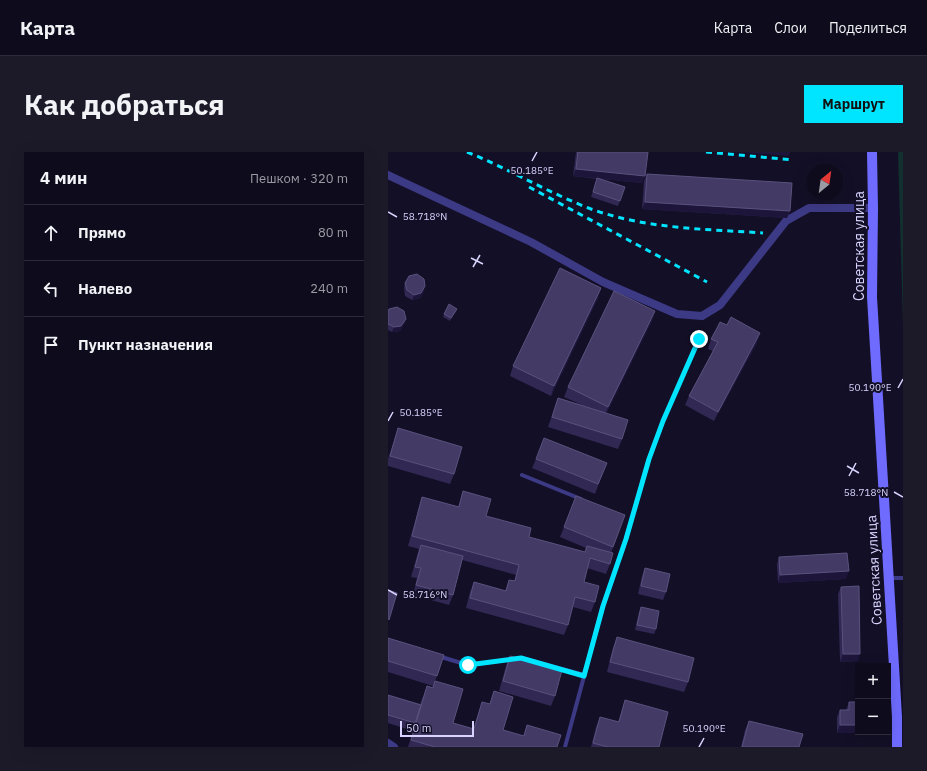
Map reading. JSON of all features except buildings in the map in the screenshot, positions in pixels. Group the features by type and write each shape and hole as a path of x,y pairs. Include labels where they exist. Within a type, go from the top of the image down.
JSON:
{"main road":[{"name":"Советская улица","path":"872,152 872,297 897,717 897,747"}],"street":[{"path":"388,175 531,242 603,282 677,314 702,316 720,305 786,221 809,208 873,208"},
{"path":"388,743 394,747"}],"lane":[{"path":"565,747 603,606 632,519 649,459 663,421 699,339"},
{"path":"522,476 588,502"},
{"path":"624,516 632,519"},
{"path":"889,578 903,578"},
{"path":"432,654 468,665 521,658 584,676"}],"green space":[{"path":"898,152 903,152 903,325"}],"railway":[{"path":"467,152 575,203 612,216 633,221 676,227 763,233"},
{"path":"706,152 793,160"},
{"path":"529,187 707,282"}],"route":[{"path":"468,665 521,658 584,676 603,606 626,539 649,459 663,421 699,339"}]}
